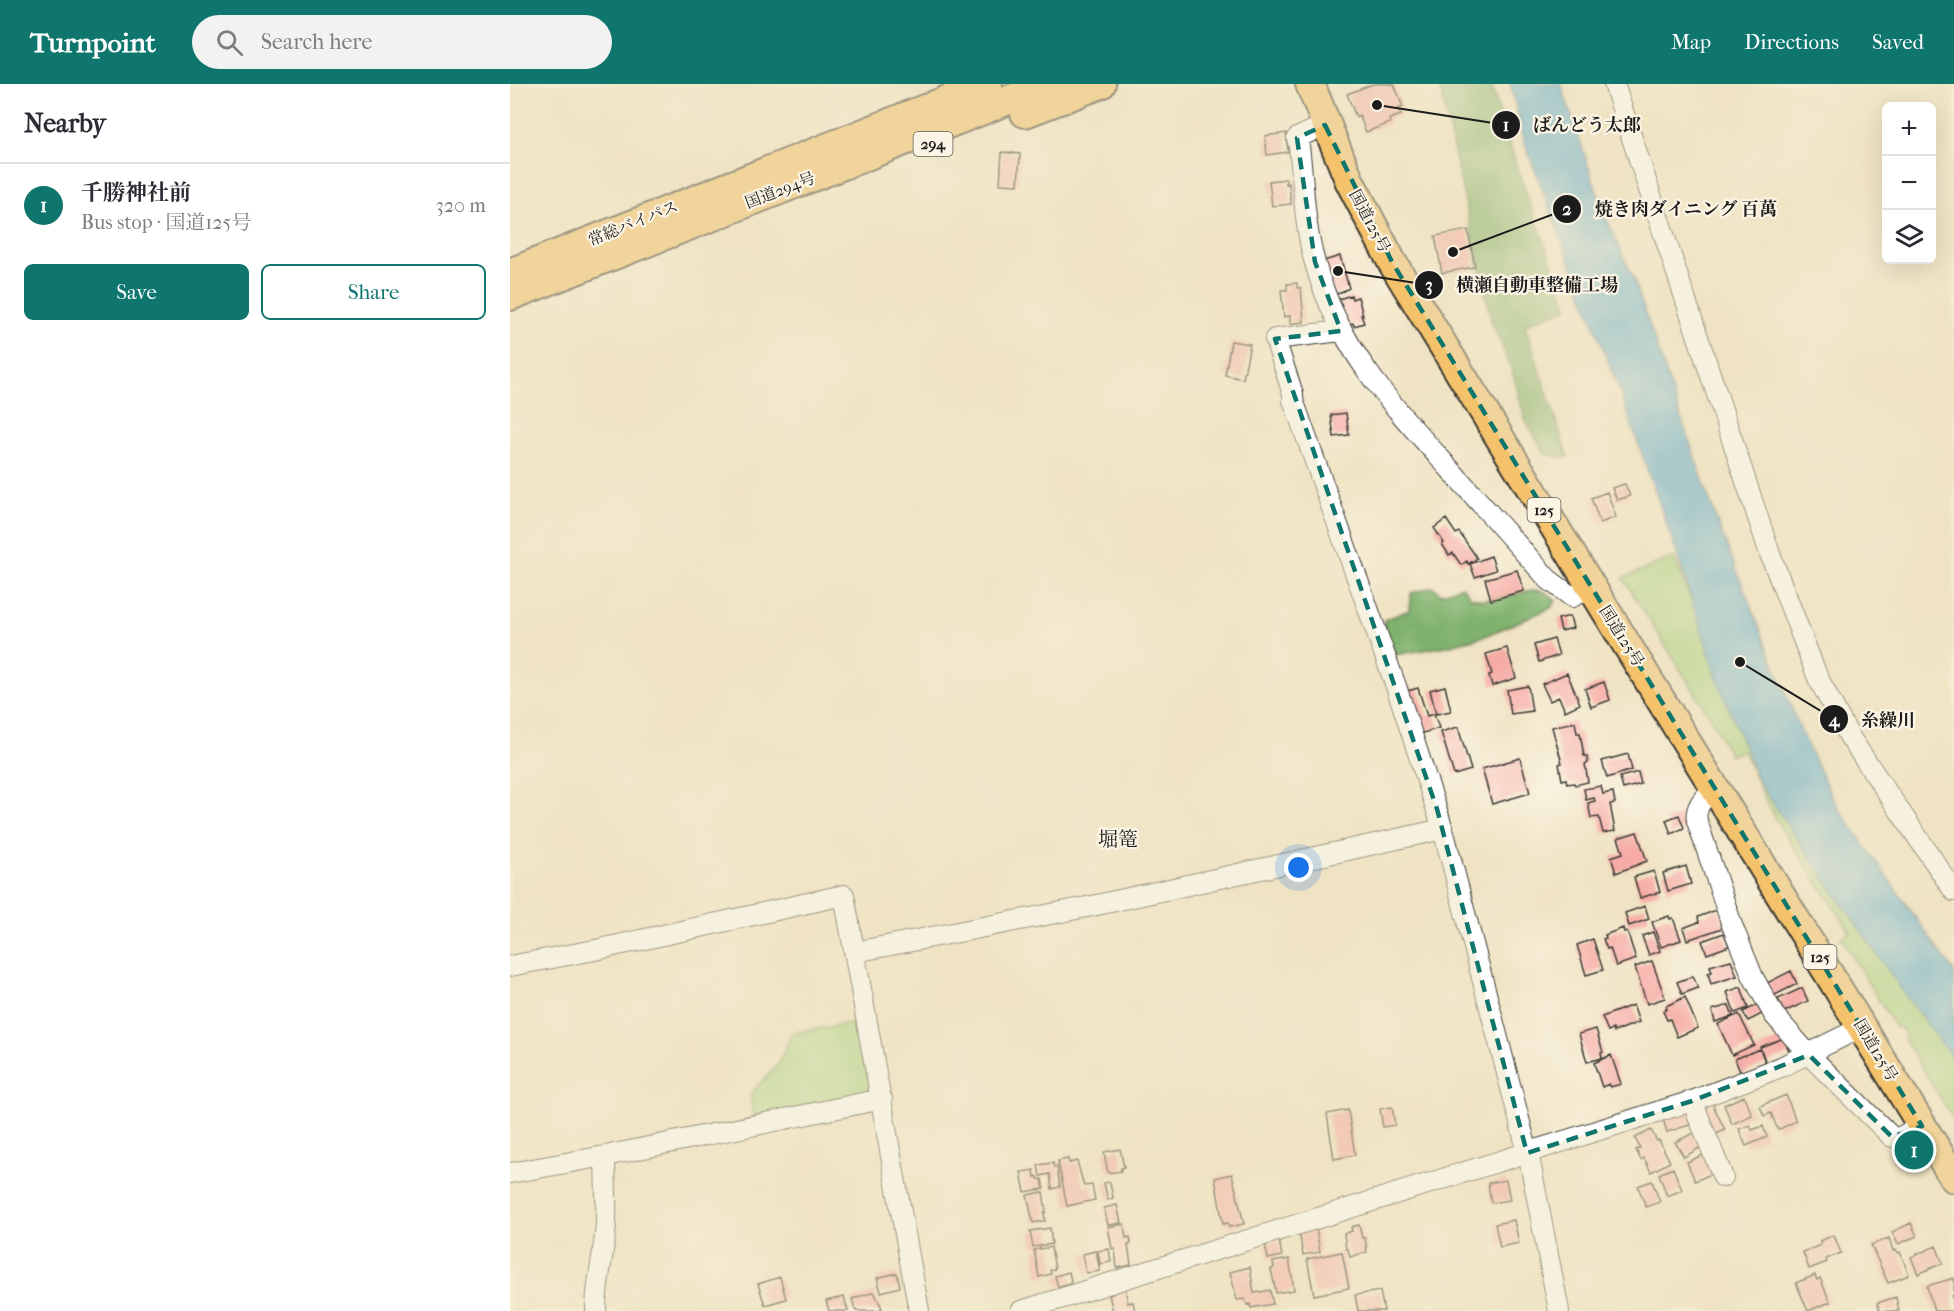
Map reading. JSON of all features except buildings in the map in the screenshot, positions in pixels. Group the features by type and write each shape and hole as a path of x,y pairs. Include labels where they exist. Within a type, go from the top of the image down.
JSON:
{"highway":[{"name":"294","path":"760,185 943,84"},
{"name":"国道294号","path":"510,296 988,84"},
{"name":"国道294号","path":"760,185 1049,84"},
{"name":"294","path":"760,185 851,171 992,125 1101,84"},
{"name":"国道125号","path":"1310,84 1350,182 1392,262 1954,1178"},
{"name":"常総バイパス","path":"510,273 760,185"}],"street":[{"path":"1614,84 1770,554 1818,678 1849,736 1954,891"},
{"path":"1325,125 1297,138 1309,237 1322,287 1341,331 1354,354 1413,429 1548,579 1572,597 1592,587"},
{"path":"1341,331 1275,339 1293,400 1397,689 1443,829 1527,1154 1559,1311"},
{"path":"1715,787 1702,800 1696,815 1732,925 1753,977 1774,1015 1809,1055 1892,1137 1898,1138 1922,1126"},
{"path":"855,952 1092,906 1443,829"},
{"path":"510,966 600,949 844,895 919,1311"},
{"path":"1021,1311 1692,1101 1809,1055 1862,1027"},
{"path":"510,1173 882,1100"},
{"path":"1692,1101 1723,1177"},
{"path":"596,1311 596,1293 603,1260 606,1222 605,1156"}],"highlighted area":[{"path":"1325,125 1392,262 1922,1126 1892,1137 1809,1055 1692,1101 1527,1153 1437,809 1275,339 1341,331 1315,262 1297,138"}],"green space":[{"path":"1439,84 1491,84 1515,161 1568,308 1525,325 1568,457 1545,454 1525,419 1512,370 1491,321"},
{"path":"1674,557 1717,666 1954,1052 1954,1120 1904,1039 1906,1035 1901,1028 1895,1027 1841,938 1850,931 1778,823 1743,751 1730,755 1709,715 1623,578"},
{"path":"1462,586 1471,597 1483,600 1533,590 1544,591 1556,601 1551,608 1485,636 1447,646 1395,655 1385,632 1384,620 1410,610 1411,593 1433,587 1441,594"},
{"path":"863,1021 872,1097 754,1120 750,1094 778,1065 792,1033"}],"water":[{"path":"1510,84 1561,84 1604,213 1633,277 1715,516 1802,734 1835,803 1954,972 1954,1060 1903,992 1759,783 1718,681 1676,551 1622,398 1525,144"}],"place":[{"name":"ばんどう太郎","path":"1377,105"},
{"name":"焼き肉ダイニング 百萬","path":"1453,252"},
{"name":"横瀬自動車整備工場","path":"1338,271"},
{"name":"糸繰川","path":"1740,662"},
{"name":"千勝神社前","path":"1914,1150"}],"district":[{"name":"堀篭","path":"1118,839"}]}
